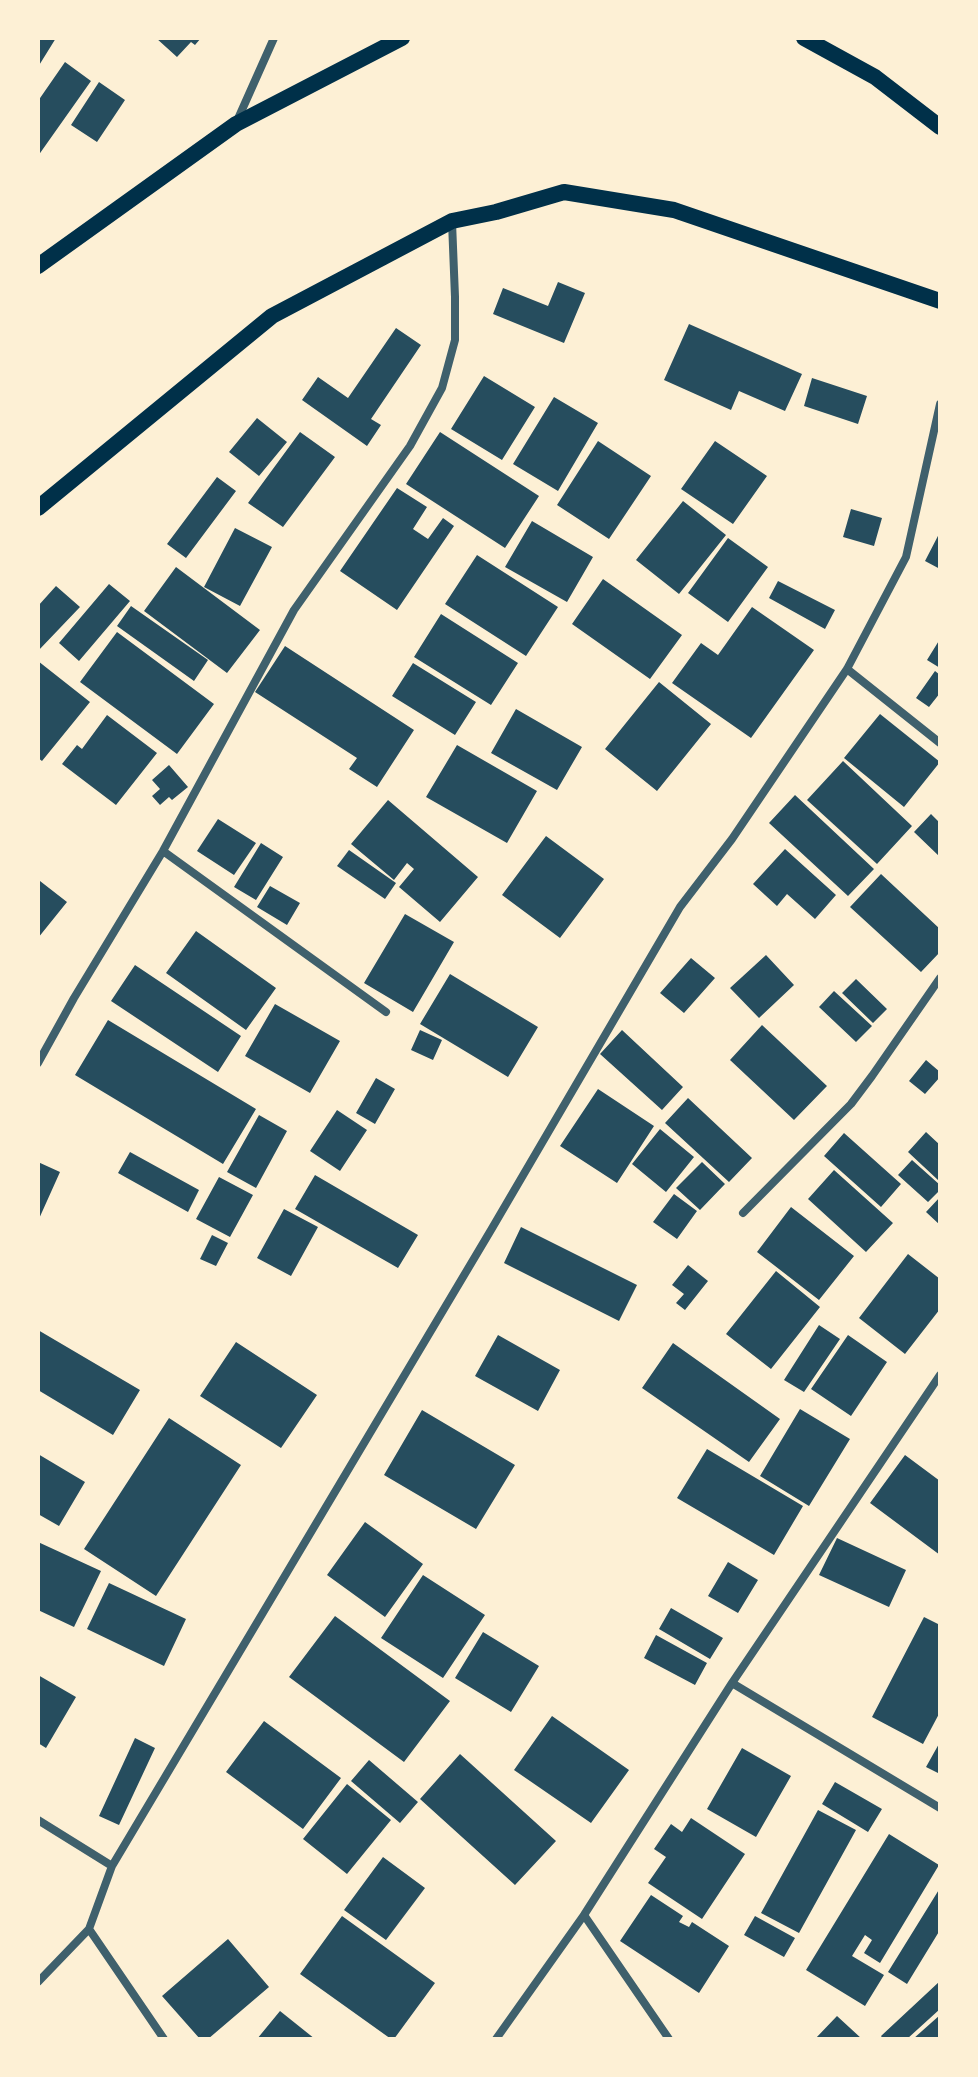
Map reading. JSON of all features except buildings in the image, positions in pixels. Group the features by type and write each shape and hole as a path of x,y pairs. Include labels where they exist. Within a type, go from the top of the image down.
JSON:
{"main road":[{"path":"38,266 236,124 402,38"},
{"path":"804,38 875,77 940,127"},
{"path":"38,508 272,316 452,221 564,192 674,210 940,301"}],"street":[{"path":"236,124 274,38"},
{"path":"38,1063 163,851 294,610 410,446 442,388 455,340 452,221"},
{"path":"38,1982 89,1929 112,1866 680,907 732,839 847,669 906,557 940,404"},
{"path":"847,669 940,743"},
{"path":"163,851 386,1012"},
{"path":"743,1213 851,1104 940,978"},
{"path":"496,2039 584,1915 732,1683 940,1375"},
{"path":"732,1683 940,1808"},
{"path":"38,1820 112,1866"},
{"path":"584,1915 669,2039"},
{"path":"89,1929 164,2039"}]}
